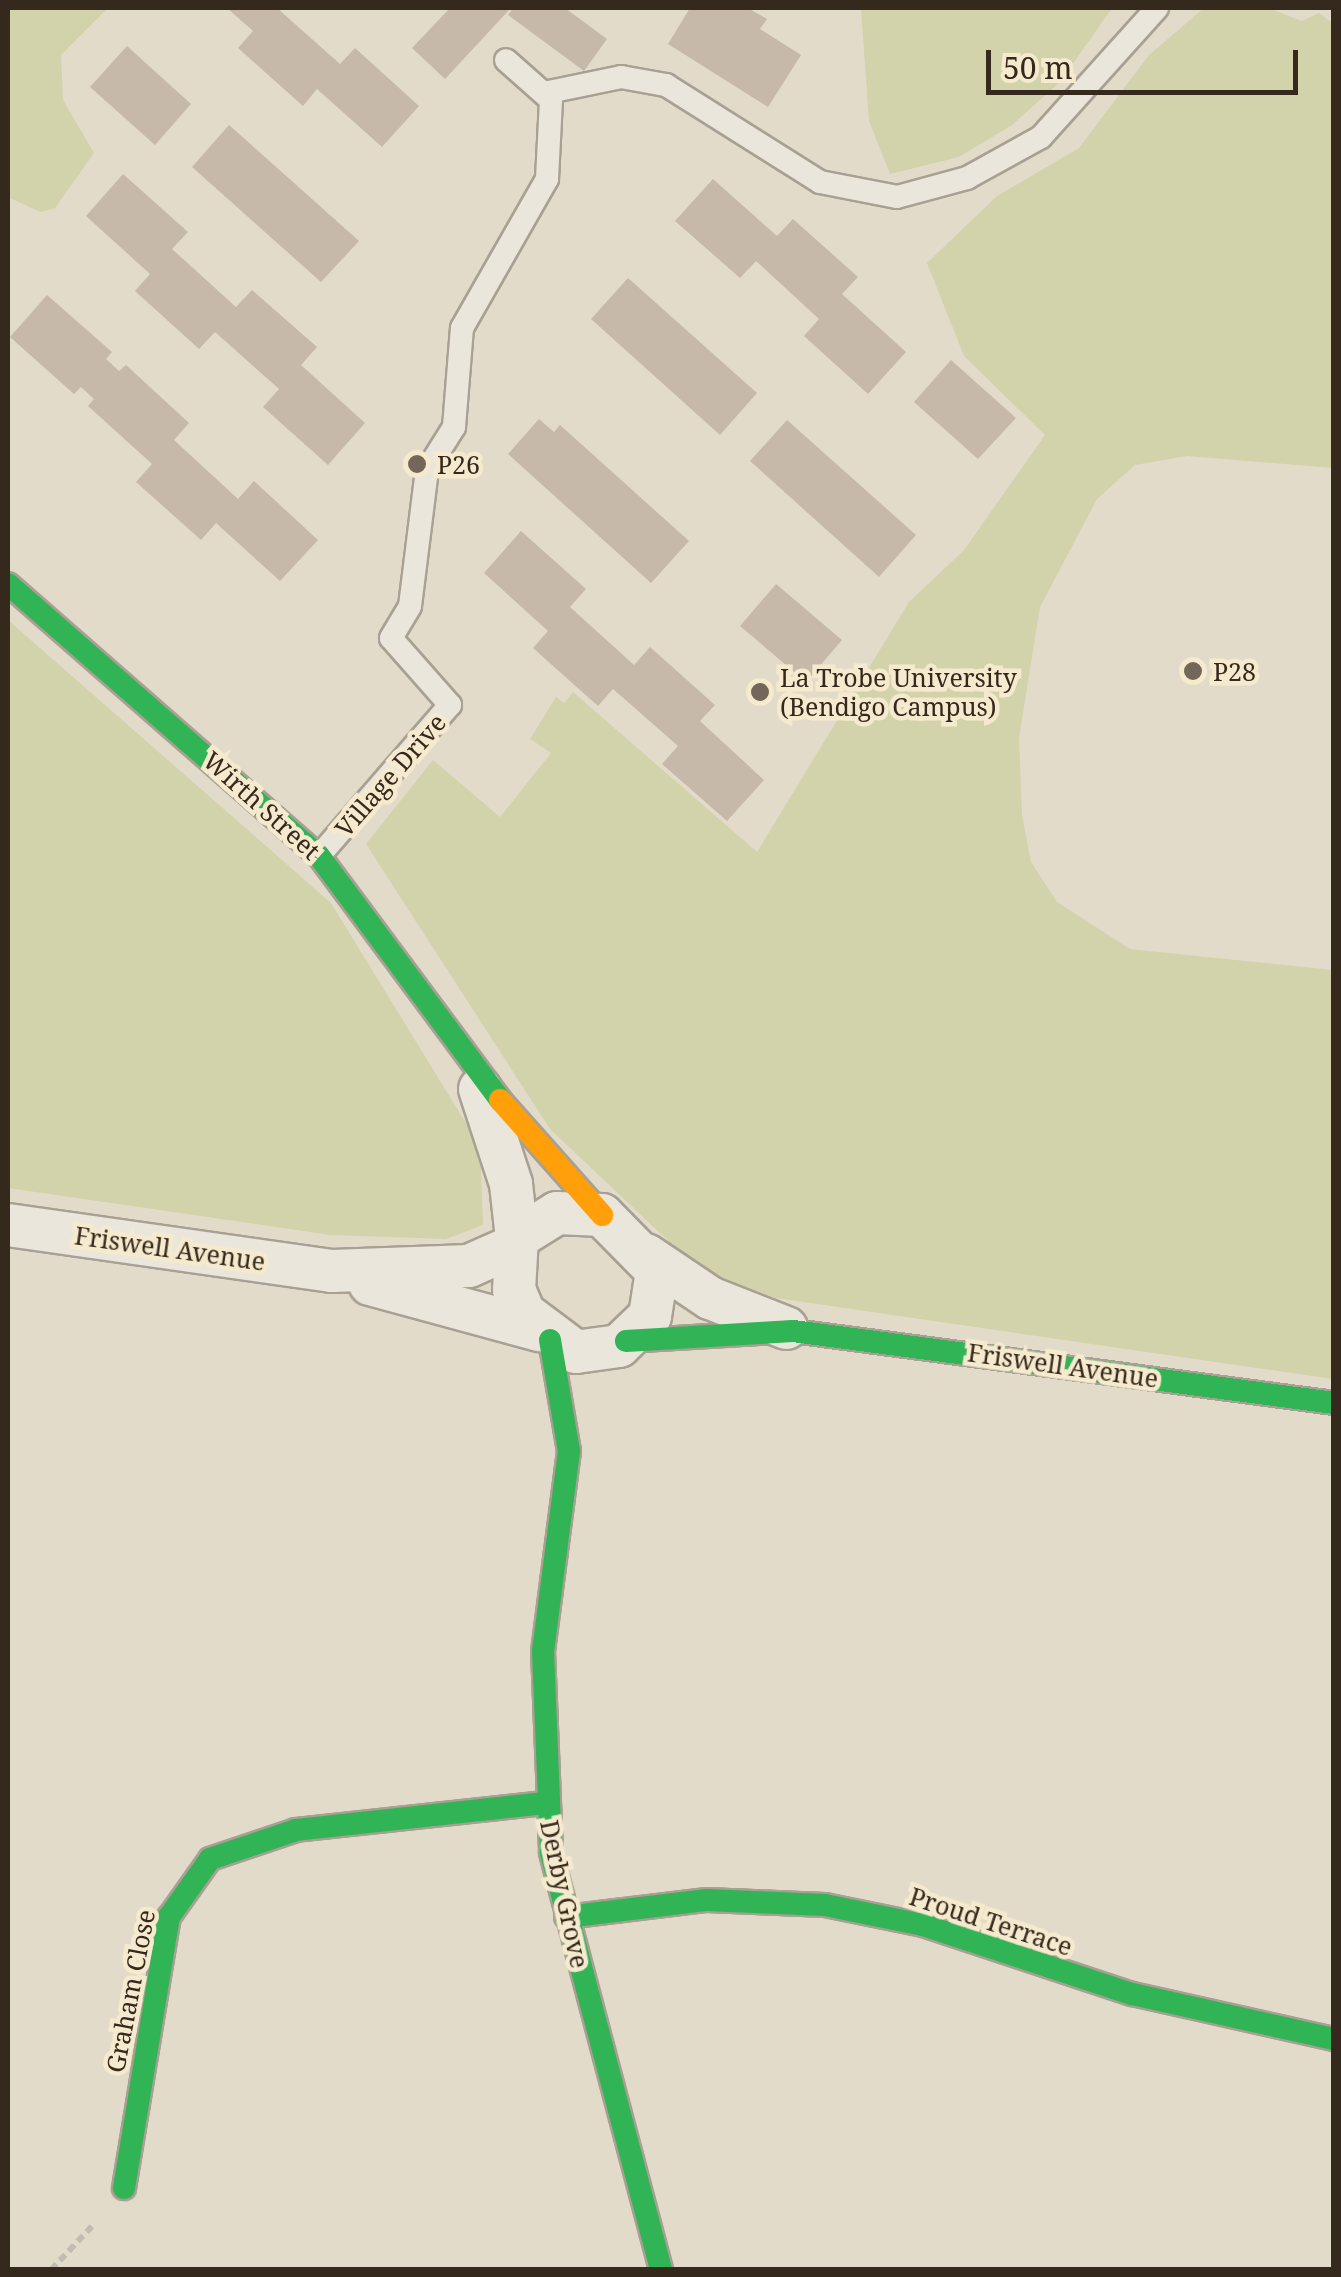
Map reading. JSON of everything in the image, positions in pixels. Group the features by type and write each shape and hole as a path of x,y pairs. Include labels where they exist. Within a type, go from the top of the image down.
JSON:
{"street":[{"name":"Wirth Street","path":"8,584 319,856 400,954 474,1066 602,1215"},
{"name":"Wirth Street","path":"474,1066 511,1184 516,1242"},
{"path":"557,1213 602,1215 646,1255 656,1295 623,1344 576,1352 545,1335 514,1290 516,1242 557,1213"},
{"name":"Friswell Avenue","path":"8,1225 332,1271 545,1335"},
{"name":"Friswell Avenue","path":"332,1271 469,1266 516,1242"},
{"name":"Friswell Avenue","path":"646,1255 710,1298 793,1331"},
{"name":"Friswell Avenue","path":"623,1344 793,1331 1334,1403"},
{"name":"Derby Grove","path":"545,1335 562,1370 568,1451 543,1651 546,1802 566,1918 661,2270"},
{"name":"Derby Grove","path":"568,1451 623,1344"},
{"name":"Graham Close","path":"124,2188 169,1917 210,1859 296,1830 546,1802"},
{"name":"Proud Terrace","path":"566,1918 707,1900 825,1905 924,1925 1132,1994 1334,2039"}],"lane":[{"path":"506,60 544,93 620,77 666,85 820,182 897,198 986,170 1042,138 1157,8"},
{"name":"Village Drive","path":"319,856 450,705 391,638 410,606 427,470 454,426 462,328 546,180 555,118 544,93"}],"path":[{"path":"51,2270 124,2188"}],"green space":[{"path":"8,8 108,8 61,55 63,100 94,153 55,208 40,212 8,197"},
{"path":"861,8 1112,8 1060,82 1012,125 959,157 890,174 869,121"},
{"path":"1204,8 1269,8 1302,21 1319,13 1334,24 1333,468 1187,456 1135,465 1097,499 1040,607 1019,738 1022,815 1031,862 1057,902 1130,949 1333,970 1333,1379 776,1298 697,1268 550,1129 366,844 433,760 500,817 551,753 530,739 556,697 564,703 573,692 757,852 909,602 964,550 1045,435 964,356 927,263 997,196 1079,148 1149,55"},
{"path":"8,620 331,903 480,1146 483,1225 446,1239 331,1235 8,1188"}],"building":[{"path":"227,8 277,8 340,64 355,48 419,106 382,147 317,89 303,106 238,48 253,31"},
{"path":"450,8 511,8 445,79 412,48"},
{"path":"513,8 565,8 607,39 584,71 508,15"},
{"path":"690,8 748,8 767,19 760,29 801,55 768,107 668,44"},
{"path":"127,46 191,104 155,145 90,87"},
{"path":"229,125 359,241 321,282 192,167"},
{"path":"123,174 188,232 172,249 236,307 252,290 317,347 301,365 365,423 328,465 263,407 279,389 215,332 199,349 135,291 150,274 86,216"},
{"path":"713,179 777,236 793,219 858,277 842,294 906,352 868,394 804,336 819,319 756,261 740,278 675,221"},
{"path":"628,278 757,393 720,435 591,319"},
{"path":"47,295 112,352 106,359 119,371 126,365 189,423 174,440 238,499 254,481 318,540 280,581 216,523 201,540 136,482 152,464 88,406 94,399 81,387 74,394 10,337"},
{"path":"951,360 1016,418 978,459 914,402"},
{"path":"539,419 554,432 560,425 689,541 651,583 508,454"},
{"path":"787,420 916,535 879,577 750,461"},
{"path":"521,531 586,589 570,607 634,665 650,647 715,705 700,721 764,780 727,821 662,764 678,746 613,689 598,706 533,648 548,631 484,573"},
{"path":"776,584 842,640 806,682 740,626"}],"traffic: fast":[{"path":"8,584 319,856 500,1100"},
{"path":"626,1341 793,1331 1334,1403"},
{"path":"550,1340 569,1451 543,1651 551,1853 661,2270"},
{"path":"124,2188 169,1917 210,1859 296,1830 546,1803"},
{"path":"566,1917 707,1900 825,1905 923,1925 1132,1994 1334,2039"}],"traffic: slow":[{"path":"500,1100 602,1215"}],"place":[{"name":"P26","path":"417,464"},
{"name":"P28","path":"1193,671"},
{"name":"La Trobe University (Bendigo Campus)","path":"760,692"}]}
